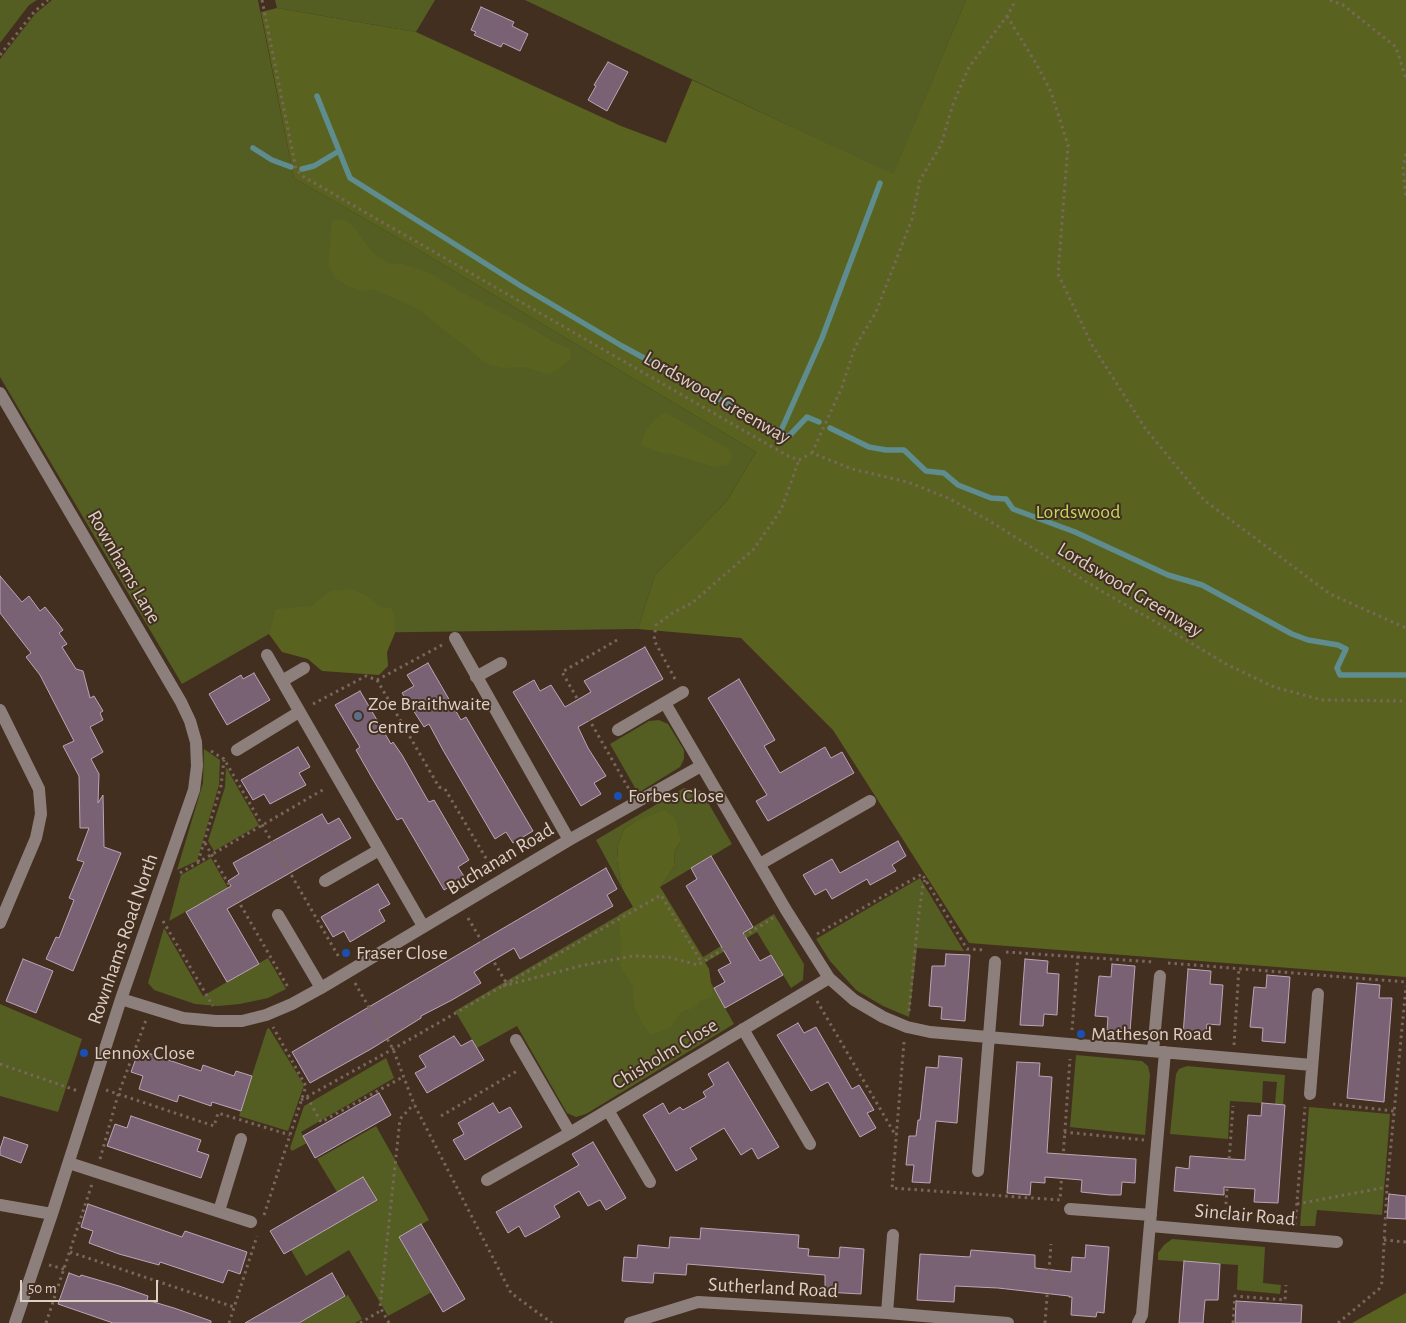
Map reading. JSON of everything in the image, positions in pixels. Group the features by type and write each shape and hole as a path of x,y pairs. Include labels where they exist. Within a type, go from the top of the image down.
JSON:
{"street":[{"name":"Rownhams Lane","path":"0,393 181,702 190,721 196,742 197,766"},
{"path":"454,638 569,840"},
{"path":"267,655 423,926"},
{"path":"476,677 501,663"},
{"path":"282,681 304,668"},
{"path":"618,730 683,692"},
{"path":"665,702 786,910 829,978 854,1000 883,1017 907,1027 930,1032 1312,1065"},
{"path":"0,710 38,788 41,814 36,838 0,923"},
{"path":"237,750 299,712"},
{"name":"Rownhams Road North","path":"15,1323 121,999 194,790 197,766"},
{"name":"Buchanan Road","path":"121,999 183,1018 216,1021 242,1020 266,1015 292,1004 321,988 569,840 702,766"},
{"path":"760,864 870,801"},
{"path":"325,881 379,850"},
{"path":"278,915 321,988"},
{"path":"978,1171 995,957"},
{"path":"1138,1323 1142,1315 1157,1141 1160,976"},
{"name":"Chisholm Close","path":"487,1180 570,1133 829,978"},
{"path":"1310,1094 1318,994"},
{"name":"Chisholm Close","path":"743,1030 810,1144"},
{"path":"516,1040 570,1133"},
{"name":"Chisholm Close","path":"608,1110 650,1182"},
{"path":"219,1211 241,1140"},
{"path":"69,1162 251,1222"},
{"path":"0,1205 52,1214"},
{"name":"Sinclair Road","path":"1070,1209 1224,1233 1337,1242"},
{"path":"887,1313 894,1235"},
{"name":"Sutherland Road","path":"630,1323 698,1302 887,1313 946,1320 1008,1323"}],"path":[{"path":"0,56 34,12 48,0"},
{"name":"Lordswood Greenway","path":"262,0 296,169 304,177 766,444 799,460 812,453 852,469 908,482 950,499 988,520 1102,592 1226,664 1274,688 1322,700 1406,702"},
{"path":"812,453 842,387 855,347 876,312 912,219 920,180 941,145 953,104 969,67 1007,16 1016,0"},
{"path":"1330,0 1343,5 1396,47 1406,79"},
{"path":"1007,16 1038,65 1051,92 1068,145 1058,274 1092,345 1145,428 1204,500 1330,594 1406,628"},
{"path":"1406,154 1403,168 1406,200"},
{"path":"683,692 654,640 656,625 674,612 692,603 753,550 782,510 799,460"},
{"path":"377,680 454,638"},
{"path":"617,640 562,672 636,802"},
{"path":"299,712 366,676 377,680 439,787 445,789 499,882"},
{"path":"196,742 224,759 393,1049 414,1104 511,1293 552,1323"},
{"path":"198,863 221,786 224,759"},
{"path":"176,876 326,788 331,796"},
{"path":"204,843 290,991 284,994"},
{"path":"806,940 922,874 967,949 995,957"},
{"path":"907,1027 918,920 925,880"},
{"path":"301,1100 661,895 702,963"},
{"path":"460,905 507,984"},
{"path":"503,986 584,965 633,956 668,957 698,965 786,910"},
{"path":"159,927 162,918 215,1009 207,1008"},
{"path":"1004,952 1239,968 1406,982"},
{"path":"1073,1025 1078,956"},
{"path":"1235,1038 1239,968"},
{"path":"1338,1323 1379,1289 1382,1282 1394,1111 1398,1088 1406,986"},
{"path":"810,989 896,1136"},
{"path":"46,1323 96,1172 118,1095 150,1008"},
{"path":"264,1216 306,1086 266,1015"},
{"path":"441,1116 530,1063"},
{"path":"0,1064 90,1095"},
{"path":"99,1068 111,1071 104,1090 118,1095 214,1126 218,1113 290,1135"},
{"path":"307,1097 321,1122 403,1077"},
{"path":"389,1323 380,1307 400,1119 414,1104"},
{"path":"1333,1104 1394,1111"},
{"path":"1224,1233 1233,1106"},
{"path":"1294,1238 1305,1106"},
{"path":"1064,1132 1157,1141"},
{"path":"1297,1204 1388,1187"},
{"path":"229,1323 258,1234"},
{"path":"1384,1240 1406,1242"},
{"path":"1045,1323 1052,1244"},
{"path":"70,1252 234,1307"},
{"path":"1233,1323 1236,1296 1285,1300 1286,1285"},
{"path":"360,1323 382,1310"}],"green space":[{"path":"0,0 37,0 29,5 0,43"},
{"path":"52,0 258,0 294,178 412,246 756,452 727,501 655,575 638,629 269,634 182,684 0,377 0,59 35,14"},
{"path":"275,0 435,0 416,32 277,8"},
{"path":"525,0 966,0 893,175"},
{"name":"Lordswood","path":"966,0 1406,0 1406,977 969,943 833,730 741,638 638,629 655,575 727,501 756,452 412,246 294,178 261,12 277,8 416,32 621,126 666,143 692,80 893,174"},
{"path":"344,219 355,228 372,252 390,264 403,264 430,273 461,292 570,349 571,358 559,369 548,374 524,367 502,368 487,364 418,309 374,289 364,291 349,287 335,278 328,265 332,221"},
{"path":"665,412 729,449 732,456 729,465 715,467 658,452 641,445 645,431 656,418"},
{"path":"350,589 366,595 380,607 391,608 395,617 395,633 387,652 388,666 379,675 322,671 308,659 282,652 269,634 276,609 311,606 331,591"},
{"path":"659,720 668,724 684,750 684,759 680,767 638,793 610,744 649,721"},
{"path":"204,749 220,760 219,785 197,861 177,870 203,783"},
{"path":"226,767 259,825 214,851 208,841 225,787"},
{"path":"684,788 696,789 702,792 732,844 660,887 675,866 674,851 682,840 679,831 636,821 624,829 618,845 617,860 622,888 596,840"},
{"path":"664,810 675,818 682,840 674,851 675,866 660,887 709,969 713,997 701,1000 694,1008 682,1011 670,1028 651,1035 641,1022 634,1006 633,986 620,966 619,915 633,907 622,888 617,860 618,845 624,829 636,821"},
{"path":"211,858 228,888 169,921 181,875"},
{"path":"920,878 964,951 917,948 909,1017 883,1006 856,990 830,961 816,939"},
{"path":"662,890 703,957 774,914 804,964 803,980 791,988 757,932 701,965 734,1024 586,1114 576,1117 567,1113 517,1026 477,1048 455,1011"},
{"path":"164,928 203,996 268,958 286,989 268,998 240,1004 218,1006 195,1004 154,990 148,983"},
{"path":"0,1004 82,1039 58,1112 0,1096"},
{"path":"269,1028 304,1085 288,1131 239,1116 267,1029"},
{"path":"1076,1055 1142,1061 1148,1066 1150,1075 1145,1135 1070,1127"},
{"path":"386,1058 394,1078 301,1132 307,1143 292,1151 290,1148 304,1106"},
{"path":"1187,1066 1285,1075 1283,1105 1275,1104 1277,1082 1263,1081 1262,1103 1230,1101 1228,1139 1170,1134 1176,1074 1179,1069"},
{"path":"1309,1107 1390,1114 1382,1215 1317,1210 1315,1226 1300,1226"},
{"path":"376,1126 429,1220 399,1237 432,1292 388,1316 349,1250 306,1276 291,1250 337,1192 317,1159"},
{"path":"1172,1239 1265,1247 1263,1283 1281,1285 1280,1294 1237,1290 1238,1265 1158,1260 1158,1253"},
{"path":"1406,1293 1406,1323 1352,1323"},
{"path":"348,1295 362,1319 355,1323 299,1323"}],"building":[{"path":"481,7 514,22 512,26 528,34 520,51 503,43 501,47 474,35 476,32 471,30"},
{"path":"608,62 628,72 607,111 588,100 596,86 594,85"},
{"path":"0,576 22,602 29,596 40,611 45,607 57,622 63,630 59,633 67,644 62,647 76,669 83,671 90,698 94,696 103,711 100,713 103,720 90,727 103,752 91,759 99,774 98,803 103,795 104,847 121,853 73,971 46,959 56,937 59,938 74,900 69,898 84,862 77,860 89,828 80,828 79,776 63,746 74,741 40,675 26,657 31,653 0,613"},
{"path":"645,647 663,679 578,727 588,748 606,776 594,783 601,794 581,806 513,692 534,680 540,691 551,685 565,707 591,692 584,681"},
{"path":"428,663 461,720 466,717 533,831 513,843 506,832 495,839 429,724 424,727 402,693 414,686 407,675"},
{"path":"254,673 270,700 227,725 209,694 241,675 243,679"},
{"path":"739,679 775,740 764,746 780,773 825,747 831,758 842,752 854,773 768,821 756,801 767,795 708,698"},
{"path":"360,691 391,744 393,742 402,755 429,802 434,800 469,860 458,867 465,878 444,890 402,818 397,820 372,778 356,750 360,747 335,705"},
{"path":"298,747 310,767 299,773 306,785 270,804 264,794 253,800 241,780"},
{"path":"322,814 328,824 339,818 351,838 227,909 259,964 227,982 186,912 231,886 228,881 239,874 233,863"},
{"path":"898,841 906,856 892,865 896,871 870,885 867,879 832,899 826,889 815,895 803,875 832,859 840,873"},
{"path":"711,856 753,927 743,933 760,961 771,955 783,975 725,1008 714,988 725,982 718,970 731,963 686,886 697,879 691,868"},
{"path":"606,868 617,889 607,895 613,906 520,959 514,948 474,972 481,983 421,1016 421,1018 371,1049 310,1083 292,1052"},
{"path":"378,884 390,904 379,910 385,921 350,942 344,931 333,937 321,917"},
{"path":"946,954 970,955 965,1021 941,1019 942,1007 929,1006 932,966 945,966"},
{"path":"23,959 53,971 36,1013 6,1001"},
{"path":"1025,959 1048,961 1047,973 1059,974 1057,1015 1044,1014 1043,1026 1020,1025"},
{"path":"1112,964 1135,966 1130,1032 1107,1030 1108,1017 1095,1016 1099,976 1111,977"},
{"path":"1188,969 1211,971 1210,984 1223,985 1220,1025 1207,1024 1206,1037 1183,1035"},
{"path":"1267,975 1290,977 1285,1043 1262,1041 1263,1028 1250,1027 1254,987 1266,988"},
{"path":"1357,983 1380,985 1379,998 1392,998 1384,1102 1347,1098"},
{"path":"798,1023 804,1033 816,1027 852,1089 859,1085 874,1110 867,1113 876,1128 860,1137 828,1082 811,1091 777,1035"},
{"path":"454,1036 461,1046 472,1040 484,1060 427,1093 415,1073 426,1067 419,1056"},
{"path":"139,1050 201,1071 203,1065 234,1076 236,1071 252,1076 241,1111 212,1102 211,1106 179,1095 177,1102 139,1089 143,1076 131,1072"},
{"path":"939,1056 962,1058 957,1123 936,1121 930,1183 912,1182 914,1165 906,1165 909,1136 916,1136 918,1120 920,1120 926,1067 938,1068"},
{"path":"728,1062 779,1147 758,1159 752,1148 741,1155 724,1128 690,1148 697,1159 676,1171 643,1115 663,1103 669,1114 680,1107 683,1110 706,1097 703,1092 714,1085 708,1074"},
{"path":"1017,1062 1040,1063 1039,1076 1052,1077 1047,1153 1136,1159 1135,1183 1122,1182 1121,1195 1110,1195 1081,1192 1082,1180 1045,1177 1045,1183 1031,1182 1030,1195 1007,1193"},
{"path":"379,1093 391,1115 315,1158 303,1136"},
{"path":"493,1103 499,1113 510,1107 522,1127 465,1160 453,1140 464,1134 458,1123"},
{"path":"1262,1103 1285,1105 1278,1203 1254,1202 1255,1189 1224,1187 1224,1195 1174,1191 1176,1167 1189,1169 1190,1156 1245,1160 1248,1115 1261,1116"},
{"path":"131,1116 201,1140 197,1151 209,1155 201,1178 107,1146 115,1124 127,1128"},
{"path":"4,1137 28,1145 21,1163 0,1155"},
{"path":"593,1142 626,1198 606,1210 600,1200 588,1206 579,1191 554,1206 560,1217 525,1237 519,1226 508,1233 496,1212 579,1165 572,1154"},
{"path":"363,1177 377,1200 284,1254 270,1231"},
{"path":"1389,1194 1406,1196 1406,1219 1387,1218"},
{"path":"88,1204 182,1237 185,1231 247,1252 240,1274 228,1270 223,1283 160,1262 159,1265 89,1243 93,1231 81,1227"},
{"path":"421,1224 465,1299 443,1312 399,1237"},
{"path":"701,1228 799,1235 798,1248 809,1249 808,1256 839,1258 840,1247 864,1249 861,1294 825,1292 825,1275 687,1264 686,1275 654,1273 653,1283 622,1281 624,1257 637,1258 638,1245 669,1248 670,1237 700,1239"},
{"path":"1086,1245 1109,1247 1104,1313 1097,1312 1096,1317 1071,1315 1072,1297 1069,1296 998,1288 955,1286 954,1302 917,1300 920,1254 970,1257 971,1250 1035,1255 1035,1268 1071,1272 1072,1257 1085,1258"},
{"path":"1184,1261 1220,1264 1218,1300 1205,1300 1203,1323 1179,1323"},
{"path":"69,1273 148,1296 147,1300 211,1321 211,1323 113,1323 58,1304"},
{"path":"332,1273 345,1296 299,1323 245,1323"},
{"path":"1236,1301 1302,1305 1301,1323 1235,1323"}],"waterway":[{"path":"317,96 350,178 521,286 622,346 787,436 807,417 819,422"},
{"path":"253,148 272,160 291,167"},
{"path":"302,169 314,166 339,151"},
{"path":"780,433 822,338 880,183"},
{"path":"830,428 869,447 886,450 904,450 926,471 944,473 958,485 991,498 1006,499 1013,509 1075,532 1168,575 1202,585 1292,634 1308,640 1338,645 1346,649 1337,668 1340,675 1406,675"}],"place":[{"name":"Zoe Braithwaite Centre","path":"358,716"},
{"name":"Forbes Close","path":"618,796"},
{"name":"Fraser Close","path":"346,953"},
{"name":"Matheson Road","path":"1081,1034"},
{"name":"Lennox Close","path":"84,1053"}]}
